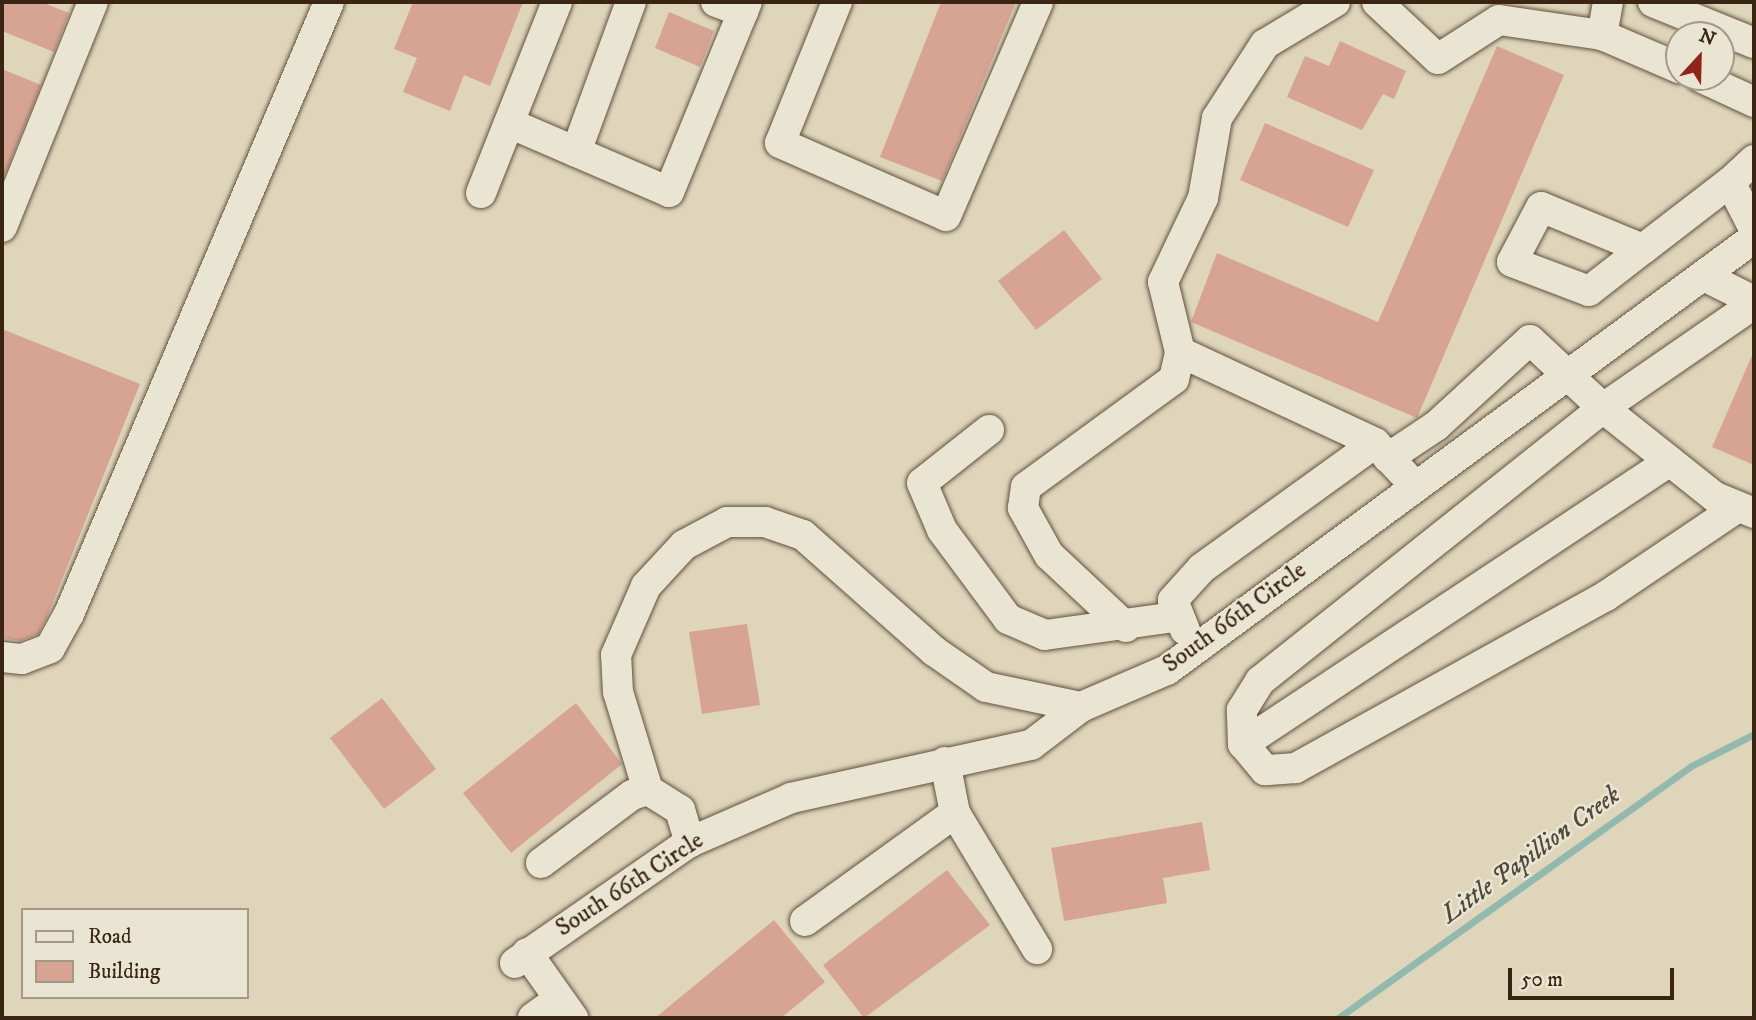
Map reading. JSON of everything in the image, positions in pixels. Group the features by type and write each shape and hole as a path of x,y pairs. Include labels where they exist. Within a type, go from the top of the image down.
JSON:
{"street":[{"path":"2,227 93,2"},
{"path":"2,657 22,659 50,648 69,614 329,2"},
{"path":"481,193 557,2"},
{"path":"576,152 631,2"},
{"path":"837,2 780,143 946,216 1038,2"},
{"path":"1126,626 1049,555 1023,508 1026,487 1174,379 1180,352 1163,282 1203,198 1217,118 1265,44 1335,2"},
{"path":"1377,2 1438,60 1499,20 1602,34 1665,62"},
{"path":"1602,34 1608,2"},
{"path":"1653,2 1754,43"},
{"path":"509,123 669,192 735,5"},
{"path":"1730,91 1754,102"},
{"path":"1643,249 1754,160"},
{"path":"1730,181 1754,229"},
{"name":"South 66th Circle","path":"566,1009 521,958 690,842 791,798 1031,745 1081,707 1167,670 1754,238"},
{"path":"1199,647 1175,617 1173,600 1202,568 1382,451 1436,426 1530,340 1566,377 1603,408 1670,461 1746,510 1606,596 1296,768 1265,770 1243,744 1242,710 1260,681 1603,408 1754,303 1704,276"},
{"path":"1180,352 1382,451 1416,487"},
{"path":"989,430 922,483 942,530 1008,619 1045,635 1126,626 1175,617"},
{"path":"1243,744 1670,461"},
{"path":"690,842 680,810 648,790 618,692 616,655 646,586 684,545 727,523 765,522 803,535 934,651 986,687 1081,707"},
{"path":"945,762 955,813 1037,949"},
{"path":"541,863 632,795 648,790"},
{"path":"805,921 955,813"},
{"path":"533,1018 566,1009"}],"building":[{"path":"2,2 41,2 69,13 54,52 2,31"},
{"path":"413,2 523,2 490,86 464,75 450,111 403,92 417,58 394,49"},
{"path":"941,2 1016,2 942,181 880,157"},
{"path":"669,12 714,31 700,67 655,48"},
{"path":"1340,41 1406,71 1394,99 1383,94 1362,130 1287,97 1305,56 1329,66"},
{"path":"1497,46 1564,75 1417,418 1191,322 1217,253 1378,322"},
{"path":"2,69 41,85 2,181"},
{"path":"1265,123 1374,170 1348,227 1240,180"},
{"path":"1064,230 1102,279 1036,330 998,281"},
{"path":"2,329 140,384 47,617 38,634 20,641 2,638"},
{"path":"1754,351 1754,465 1712,447"},
{"path":"747,624 760,705 702,714 689,632"},
{"path":"382,698 436,769 384,809 330,738"},
{"path":"576,703 622,764 511,853 463,793"},
{"path":"1202,822 1210,870 1163,878 1167,903 1064,921 1051,848"},
{"path":"947,870 990,925 864,1018 823,965"},
{"path":"774,920 825,982 781,1018 655,1018"}],"waterway":[{"name":"Little Papillion Creek","path":"1338,1018 1691,766 1754,734"}]}
